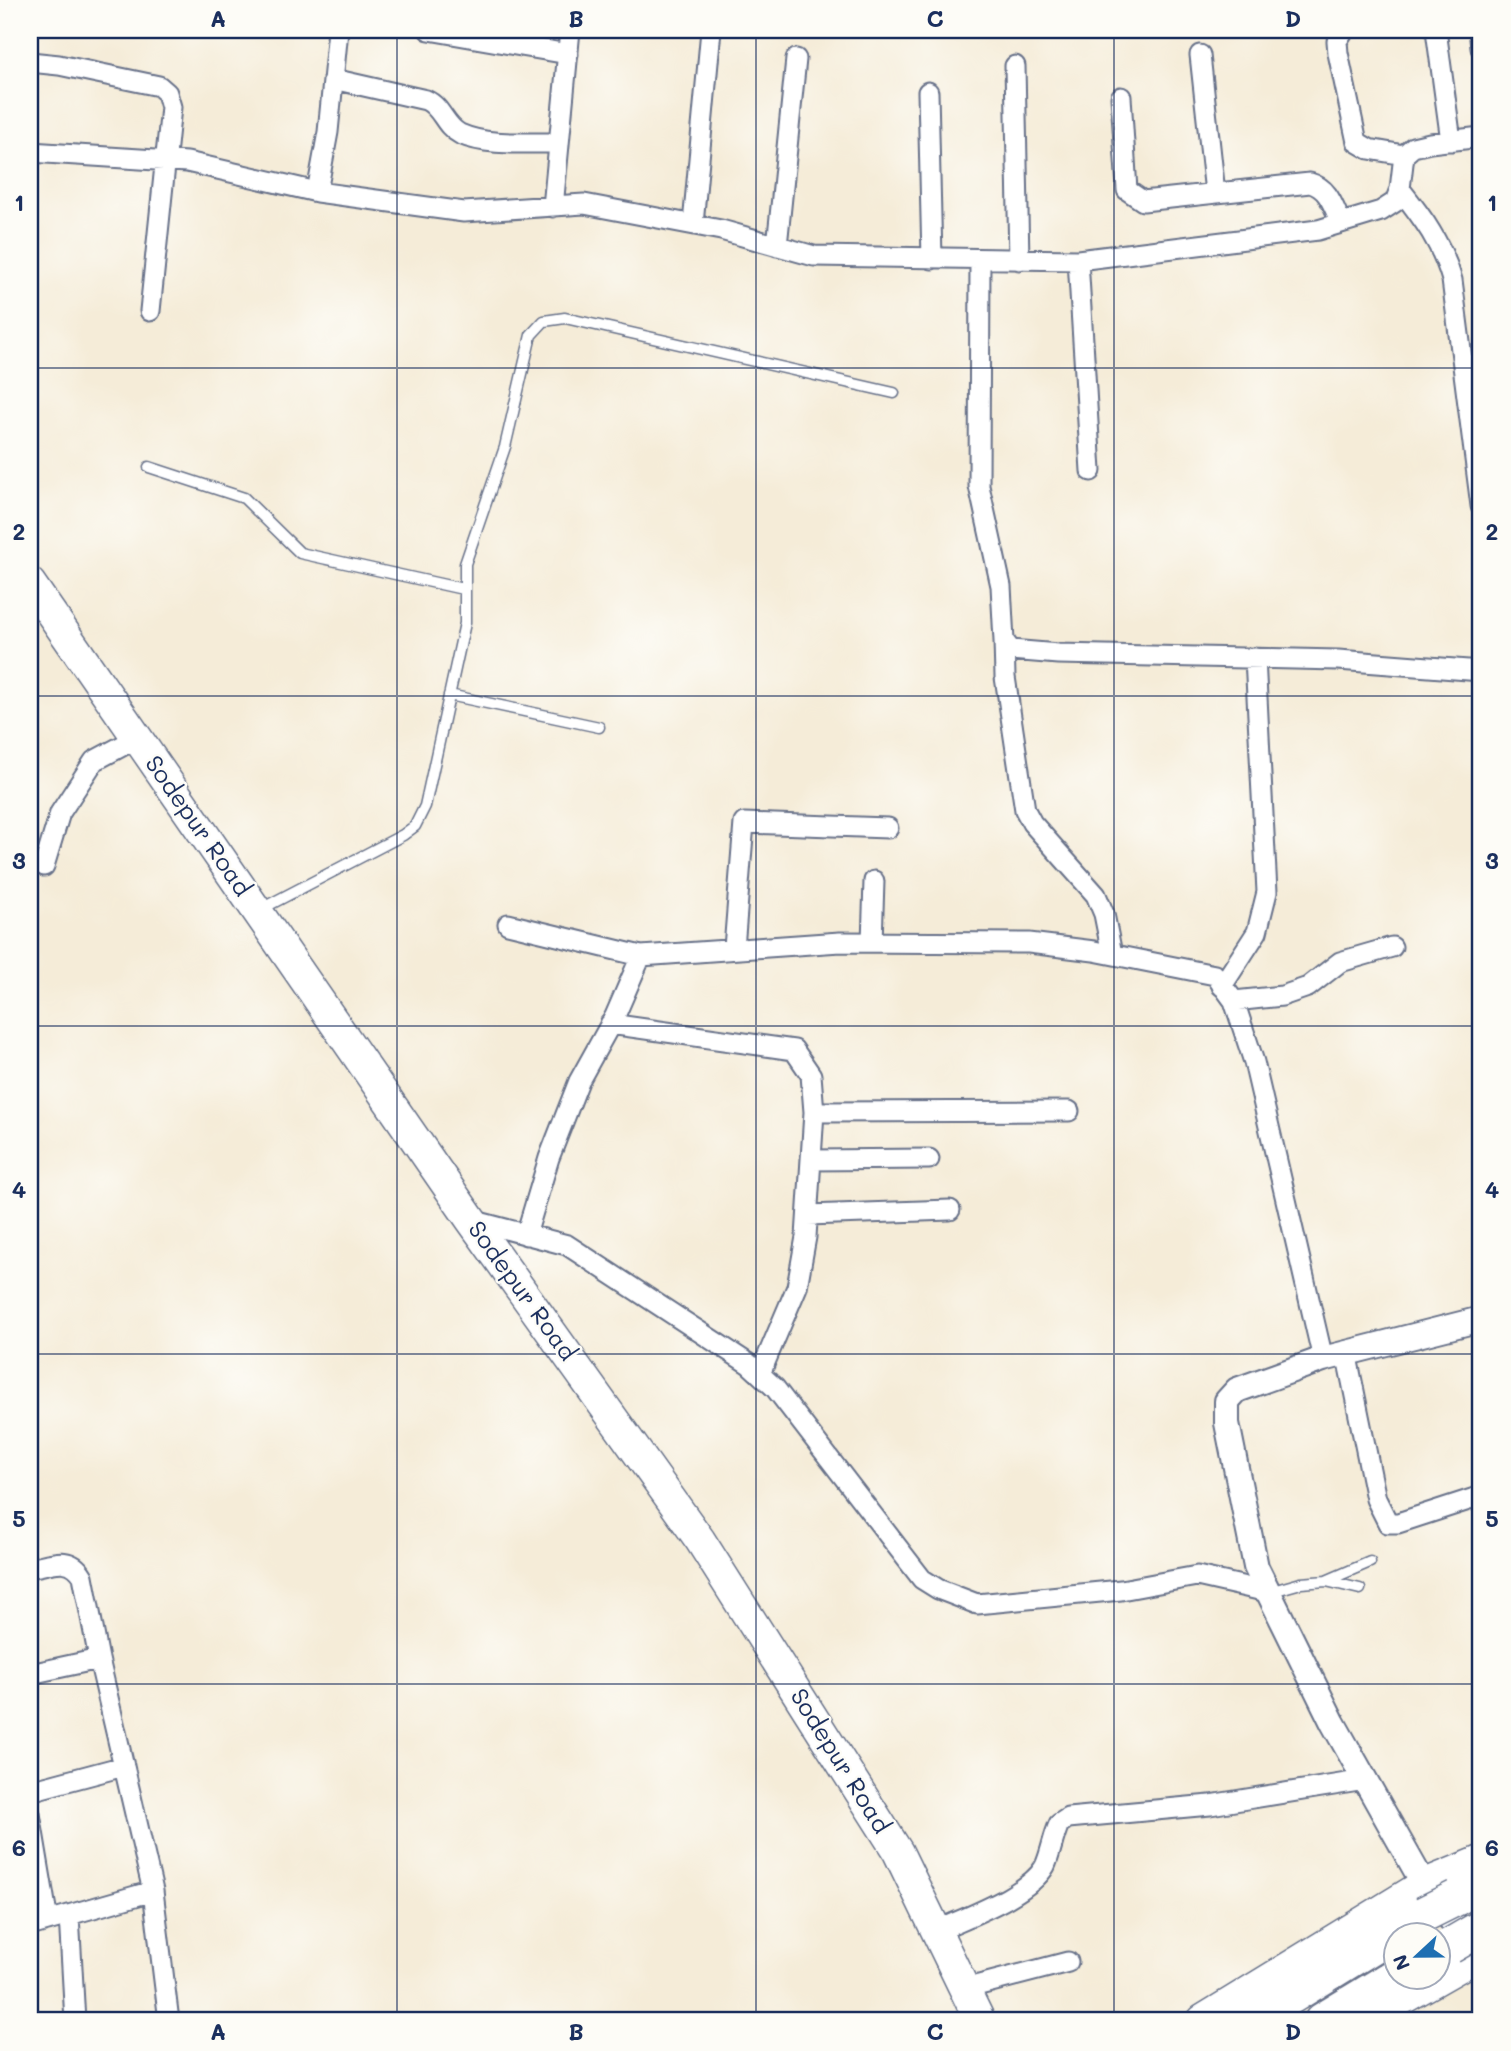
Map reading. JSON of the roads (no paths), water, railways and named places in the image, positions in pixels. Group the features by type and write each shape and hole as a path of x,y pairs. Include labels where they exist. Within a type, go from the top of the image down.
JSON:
{"highway":[{"path":"1251,2021 1447,1896 1481,1862"},
{"path":"1203,2021 1447,1896"},
{"path":"1362,2021 1468,1949"},
{"path":"1322,2021 1382,1984"}],"main road":[{"name":"Sodepur Road","path":"30,583 471,1220 700,1540 898,1852 980,2021"}],"street":[{"path":"317,192 328,132 338,30"},
{"path":"429,30 489,35 568,54"},
{"path":"553,207 570,30"},
{"path":"694,224 711,30"},
{"path":"1344,30 1338,41 1338,53 1357,142 1369,149 1404,155"},
{"path":"1436,30 1451,141"},
{"path":"1479,30 1481,48"},
{"path":"1200,55 1215,193"},
{"path":"777,246 796,59"},
{"path":"30,62 59,65 159,86 167,93 171,107 150,311"},
{"path":"1015,66 1019,260"},
{"path":"333,79 426,100 439,106 444,118 460,134 488,140 559,143"},
{"path":"928,92 932,259"},
{"path":"1121,97 1127,190 1135,199 1143,201 1310,183 1320,186 1325,192 1341,223"},
{"path":"30,152 187,162 317,192 464,212 584,204 694,224 814,256 1078,260 1318,230 1381,211 1395,202 1400,189 1404,155 1413,147 1481,137"},
{"path":"1400,189 1429,227 1446,256 1476,435 1481,505"},
{"path":"980,259 979,486 1001,586 1008,704 1026,810 1032,822 1096,895 1104,914 1112,954"},
{"path":"1078,260 1091,471"},
{"path":"1003,641 1012,650 1029,652 1338,660 1481,671"},
{"path":"1228,994 1257,932 1267,892 1255,658"},
{"path":"44,866 60,813 94,761 137,738"},
{"path":"734,948 744,823 888,828"},
{"path":"872,942 874,881"},
{"path":"508,924 641,956 734,948 872,942 1029,943 1112,954 1214,975 1228,994 1254,1062 1381,1515 1388,1523 1398,1523 1481,1496"},
{"path":"1228,994 1282,996 1323,978 1340,962 1392,947"},
{"path":"526,1235 549,1158 569,1107 641,956"},
{"path":"610,1024 794,1050 811,1075 814,1112 808,1214 797,1287 760,1374"},
{"path":"814,1112 1069,1111"},
{"path":"811,1160 929,1159"},
{"path":"808,1214 950,1210"},
{"path":"471,1220 566,1245 760,1374 922,1579 953,1596 977,1604 1121,1590 1197,1576 1268,1592"},
{"path":"1468,1949 1447,1896 1365,1780 1256,1567 1227,1423 1227,1401 1237,1390 1335,1355 1481,1319"},
{"path":"30,1568 65,1561 78,1567 83,1576 99,1660 153,1891 169,2021"},
{"path":"30,1674 99,1660"},
{"path":"30,1791 124,1766"},
{"path":"936,1931 1014,1893 1037,1876 1045,1865 1059,1824 1068,1818 1210,1805 1365,1780"},
{"path":"30,1814 39,1924 153,1891"},
{"path":"69,1915 75,2021"},
{"path":"964,1989 1068,1962"}],"lane":[{"path":"257,911 367,855 415,826 425,806 465,623 465,564 505,447 531,335 544,321 565,318 894,393"},
{"path":"149,467 244,498 300,553 371,571 463,589"},
{"path":"449,695 599,727"},
{"path":"1326,1581 1370,1562"},
{"path":"1268,1592 1301,1583 1326,1581 1360,1589"}]}
